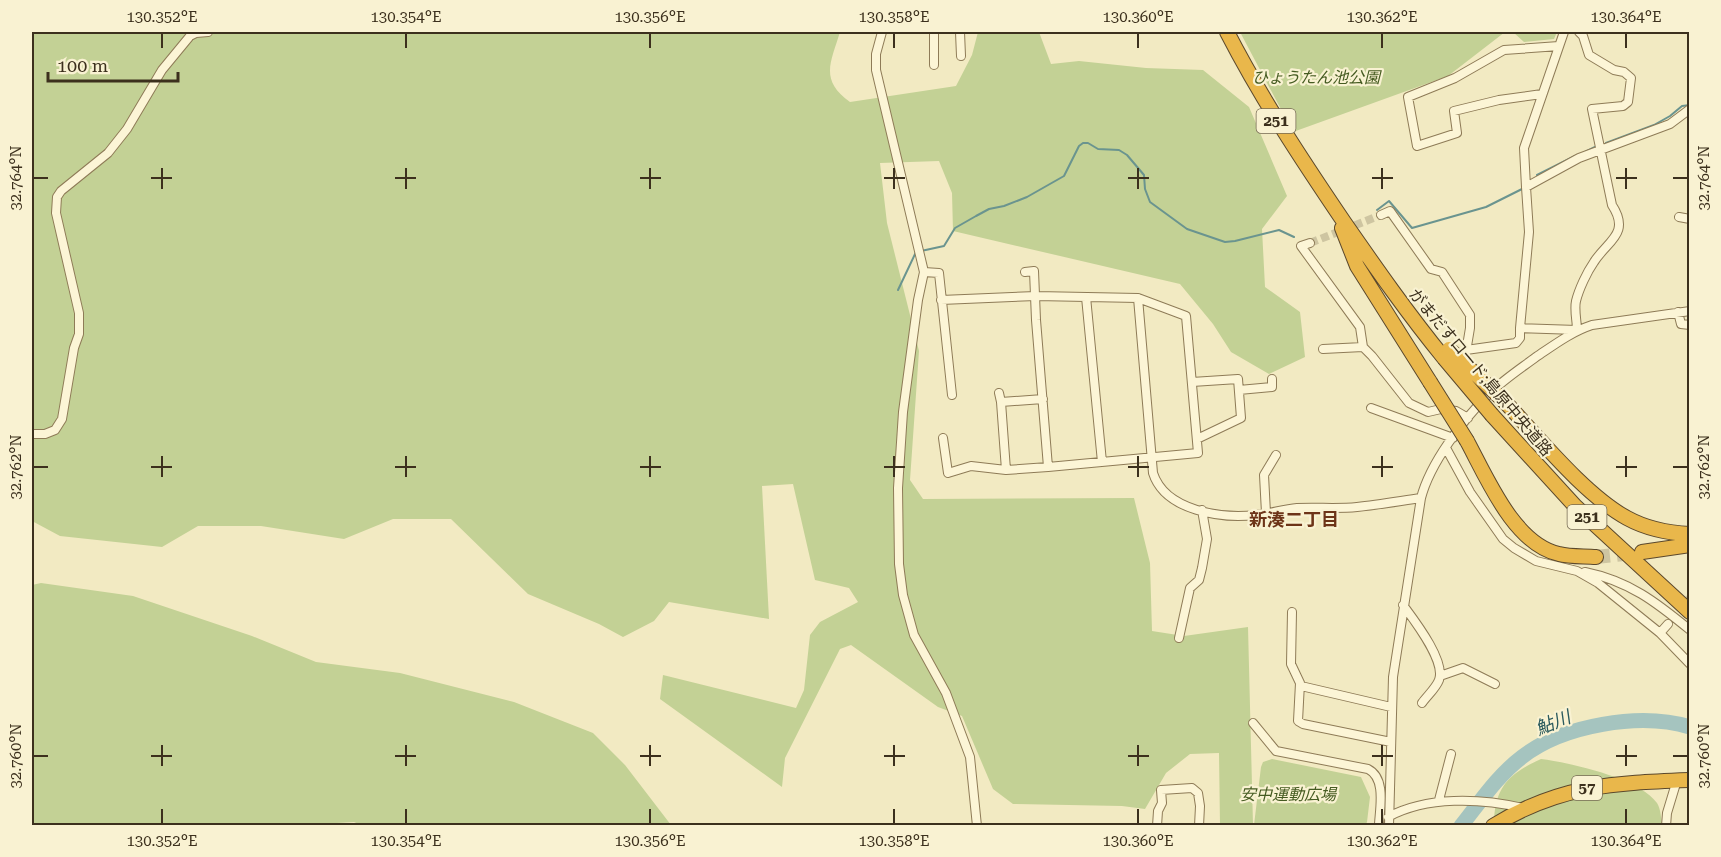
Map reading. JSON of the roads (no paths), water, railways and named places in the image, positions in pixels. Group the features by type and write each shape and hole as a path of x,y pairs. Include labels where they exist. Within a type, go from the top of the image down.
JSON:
{"highway":[{"name":"がまだすロード;島原中央道路","path":"1227,32 1272,113 1408,314 1446,354 1492,415 1575,506 1689,612"},
{"path":"1333,205 1357,266 1430,382 1460,440 1501,503 1532,542 1557,554 1596,557"},
{"path":"1446,354 1506,403 1604,503 1626,518 1646,526 1668,533 1689,534"},
{"path":"1642,552 1689,545"},
{"name":"57","path":"1493,825 1524,808 1550,798 1606,784 1683,780"}],"street":[{"path":"32,434 45,434 55,430 62,419 74,348 79,334 79,313 56,213 57,197 61,191 108,153 127,129 162,70 183,45 196,33 208,32"},
{"path":"882,32 876,54 876,70 924,272 903,412 898,488 899,564 903,595 914,635 946,693 970,757 977,825"},
{"path":"934,32 934,66"},
{"path":"960,32 961,56"},
{"path":"1466,350 1516,343 1520,338 1529,232 1524,148 1564,32"},
{"path":"1577,330 1575,303 1594,261 1617,236 1619,228 1592,109 1623,106 1628,102 1631,78 1589,55 1583,36 1579,32"},
{"path":"1542,94 1499,100 1454,111 1457,133 1416,146 1408,97 1455,78 1504,50 1559,46"},
{"path":"1526,187 1569,163 1670,124 1689,109"},
{"path":"1380,215 1390,211 1431,269 1442,272 1468,310 1471,322 1464,368 1488,395"},
{"path":"1679,217 1689,219"},
{"path":"1310,243 1301,246 1360,327 1363,347 1409,403 1428,412 1441,409 1456,411 1468,418"},
{"path":"1025,272 1034,271 1048,467"},
{"path":"924,272 939,273 952,395"},
{"path":"941,300 1036,296 1138,298 1186,316 1198,453 1006,470 971,466 948,474 943,438"},
{"path":"1086,297 1102,462"},
{"path":"1138,298 1151,457 1156,483 1162,492 1184,505 1243,516 1298,508 1355,507 1421,498"},
{"path":"1521,328 1577,330 1689,310"},
{"path":"1678,312 1681,324 1689,326"},
{"path":"1389,825 1393,677 1421,498 1427,479 1446,448 1460,440 1468,418 1488,395 1545,351 1577,330"},
{"path":"1323,349 1363,347"},
{"path":"1192,382 1238,379 1239,390 1241,418 1197,439"},
{"path":"1239,390 1272,387 1272,379"},
{"path":"999,393 1006,470"},
{"path":"1000,402 1043,399"},
{"path":"1371,408 1460,440"},
{"path":"1446,448 1470,492 1503,539 1514,548 1536,561 1605,576 1642,593 1689,630"},
{"path":"1266,513 1264,474 1276,455"},
{"path":"1179,638 1190,588 1200,577 1202,568 1207,539 1202,510"},
{"path":"1577,571 1598,583 1660,633 1689,664"},
{"path":"1403,605 1424,635 1435,656 1440,676 1439,681 1422,703"},
{"path":"1292,612 1291,664 1301,686 1297,718 1300,722 1391,742"},
{"path":"1660,633 1668,624"},
{"path":"1440,676 1463,668 1496,684"},
{"path":"1301,686 1391,707"},
{"path":"1253,723 1276,750 1368,769 1375,773 1380,785 1378,825"},
{"path":"1439,801 1450,754"},
{"path":"1666,825 1667,813 1683,780"},
{"path":"1157,825 1158,811 1162,803 1160,791 1173,788 1192,788 1197,791 1200,806 1199,825"},
{"path":"1378,825 1390,816 1439,801 1479,802 1524,808"}],"waterway":[{"path":"1606,143 1654,125 1682,106 1690,105"},
{"path":"921,251 944,246 955,228 989,209 1027,197 1064,176 1079,146 1083,143 1088,143 1098,149 1119,150 1127,155 1144,175 1145,189 1150,202 1187,229 1225,242 1279,230 1294,237"},
{"path":"1583,153 1595,147"},
{"path":"1537,175 1575,156"},
{"path":"1377,210 1389,201 1412,228 1486,207 1522,189"},
{"path":"898,290 916,252"},
{"name":"鮎川","path":"1461,826 1513,764 1539,746 1559,737 1580,729 1626,721 1670,723 1690,727"}],"tunnel":[{"path":"1310,243 1381,215"},
{"path":"1596,557 1634,553"},
{"path":"1671,620 1690,598"}],"district":[{"name":"新湊二丁目","path":"1294,520"}],"park label":[{"name":"ひょうたん池公園","path":"1316,77"},
{"name":"安中運動広場","path":"1288,794"}]}
